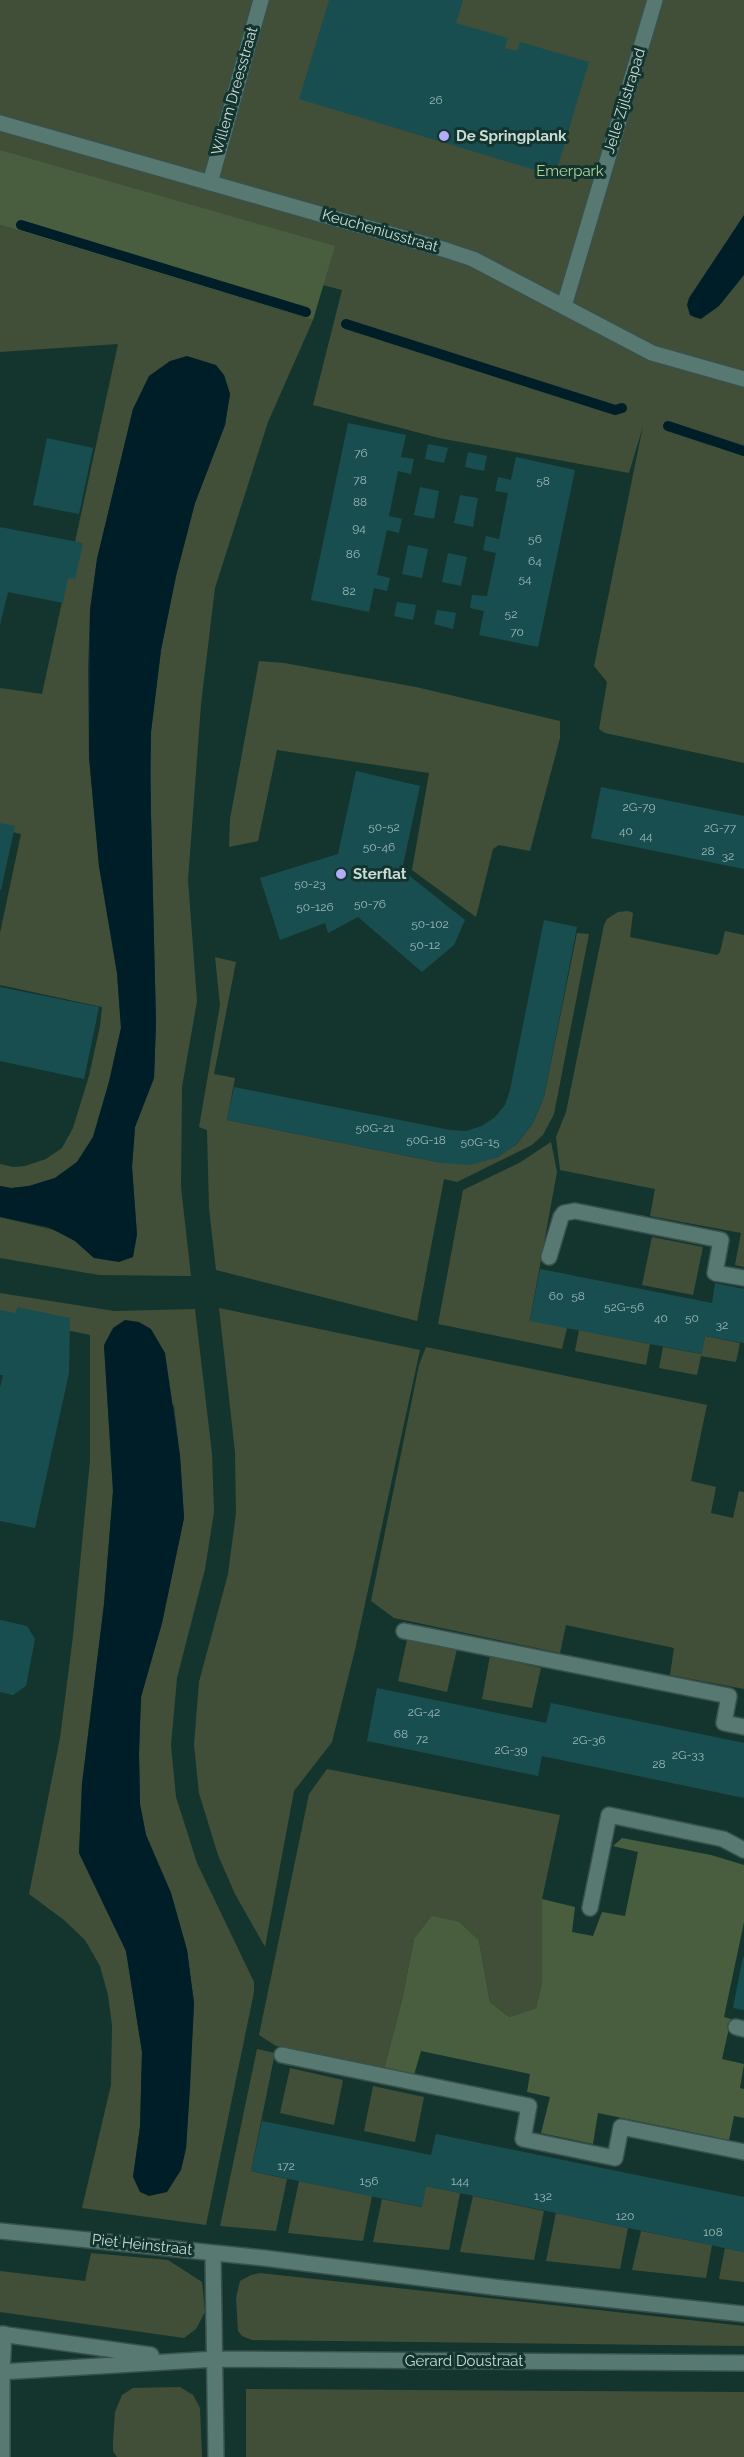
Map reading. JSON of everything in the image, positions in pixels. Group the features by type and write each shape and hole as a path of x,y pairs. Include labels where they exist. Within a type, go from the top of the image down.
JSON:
{"street":[{"name":"Willem Dreesstraat","path":"210,183 261,0"},
{"name":"Jelle Zijlstrapad","path":"564,306 655,0"},
{"name":"Keucheniusstraat","path":"0,123 353,222 464,256 652,352 744,379"},
{"path":"549,1257 561,1217 564,1213 575,1211 721,1240 715,1273 744,1278"},
{"path":"404,1631 729,1696 724,1723 744,1727"},
{"path":"590,1908 609,1815 723,1839 744,1850"},
{"path":"282,2055 530,2106 523,2139 580,2151 615,2158 621,2127 744,2152"},
{"name":"Piet Heinstraat","path":"0,2230 213,2253 216,2457"},
{"path":"213,2253 493,2287 744,2314"},
{"path":"2,2334 2,2457"},
{"name":"Gerard Doustraat","path":"2,2334 184,2360"},
{"name":"Gerard Doustraat","path":"1,2371 216,2359 744,2363"}],"green space":[{"name":"Emerpark","path":"0,0 744,0 744,763 605,733 599,729 607,682 594,666 643,426 629,473 439,438 313,405 342,290 140,238 0,194"},
{"path":"0,150 335,246 313,320 0,225"},
{"path":"0,225 313,320 268,422 215,588 201,704 188,880 197,1001 182,1087 181,1187 191,1276 99,1275 0,1258 0,1217 58,1231 75,1241 94,1258 137,1235 132,1167 135,1127 154,1078 156,1023 151,732 161,650 176,576 195,503 225,425 230,394 224,375 133,409 97,559 90,611 88,670 89,757 99,866 117,973 121,1028 109,1082 93,1137 77,1162 55,1178 29,1186 11,1188 0,1186 0,1164 13,1167 25,1166 46,1159 62,1148 73,1128 89,1076 100,1026 102,1007 0,985 0,933 21,834 0,829 0,688 42,694 118,344 0,352"},
{"path":"259,661 284,663 416,687 560,721 560,738 530,851 499,845 493,849 476,917 412,870 429,773 277,750 258,841 229,847 230,819"},
{"path":"618,912 633,913 630,937 717,955 720,952 725,931 744,935 744,1267 735,1265 741,1233 650,1216 655,1189 560,1170 556,1137 566,1112 604,925 607,919"},
{"path":"577,933 589,934 554,1114 543,1135 532,1145 457,1182 444,1179 417,1321 216,1270 209,1208 207,1130 199,1127 220,1005 215,957 236,962 214,1074 235,1078 227,1120 442,1163 496,1158 517,1144 533,1123 544,1097"},
{"path":"551,1142 557,1172 530,1320 567,1328 562,1349 438,1324 463,1190 519,1163"},
{"path":"652,1237 703,1247 693,1295 642,1285"},
{"path":"0,1293 114,1311 195,1309 212,1454 214,1512 205,1569 177,1678 171,1745 176,1797 197,1863 254,1982 254,1992 206,2225 82,2208 111,2085 112,2025 108,1995 100,1966 85,1940 64,1920 29,1894 60,1738 73,1636 90,1461 90,1335 0,1316","holes":["104,1345 174,1406 184,1518 162,1623 141,1697 140,1804 146,1835 171,1893 187,1950 194,2003 186,2149 133,2177 140,2127 142,2052 126,1951 79,1853 82,1784 104,1604 113,1491"]},
{"path":"219,1308 420,1350 355,1650 332,1742 294,1791 265,1947 235,1894 218,1855 199,1793 194,1745 199,1682 228,1574 236,1513 235,1452"},
{"path":"579,1330 650,1344 646,1365 575,1351"},
{"path":"705,1336 740,1343 736,1362 701,1356 697,1375 659,1368 663,1347 701,1354"},
{"path":"426,1347 707,1405 691,1481 716,1487 711,1513 733,1518 739,1491 744,1492 744,1689 670,1675 674,1648 566,1625 560,1653 394,1618 371,1601 419,1365"},
{"path":"407,1640 457,1649 447,1692 398,1681"},
{"path":"490,1656 541,1668 532,1708 482,1699"},
{"path":"327,1769 560,1815 542,1899 542,1984 536,2008 509,2017 490,2002 479,1941 414,1939 402,2000 384,2069 276,2046 259,2035 309,1794"},
{"path":"622,1838 711,1855 744,1865 744,1922 724,2017 731,2019 722,2059 744,2064 740,2088 744,2089 744,2118 734,2116 729,2140 598,2113 593,2144 541,2133 550,2097 527,2092 530,2074 421,2051 414,2075 384,2069 402,2000 414,1939 432,1916 459,1922 479,1941 490,2002 509,2017 536,2008 542,1983 542,1899 575,1907 572,1932 593,1936 602,1912 625,1916 638,1852 613,1846"},
{"path":"257,2049 275,2053 251,2171 287,2179 276,2231 220,2226"},
{"path":"290,2068 343,2080 334,2125 280,2113"},
{"path":"373,2086 424,2097 415,2142 364,2131"},
{"path":"299,2181 372,2196 363,2241 288,2233"},
{"path":"426,2186 460,2193 449,2250 373,2242 382,2199 421,2207"},
{"path":"473,2196 544,2211 534,2260 460,2252"},
{"path":"556,2213 628,2228 620,2269 546,2261"},
{"path":"641,2231 712,2245 706,2278 632,2270"},
{"path":"725,2248 744,2252 744,2282 719,2279"},
{"path":"91,2253 168,2260 202,2282 205,2312 196,2329 184,2338 0,2312 0,2271 85,2281"},
{"path":"260,2273 744,2326 744,2346 252,2340 242,2336 238,2331 236,2298 240,2281"},
{"path":"180,2387 193,2395 200,2408 202,2457 117,2457 113,2451 115,2412 122,2395 133,2388"},
{"path":"246,2389 744,2392 744,2457 246,2457"}],"water":[{"path":"744,215 744,275 719,306 701,319 690,315 687,305 689,298"},
{"path":"187,356 216,365 224,375 230,394 225,425 195,503 176,576 161,650 151,732 150,771 156,1023 154,1078 135,1127 132,1167 137,1235 133,1257 119,1262 94,1258 75,1241 48,1227 0,1217 0,1186 11,1188 29,1186 55,1178 77,1162 93,1137 109,1082 121,1028 117,973 99,866 89,757 90,610 97,559 133,409 149,376 170,361"},
{"path":"125,1320 139,1322 151,1329 165,1353 180,1456 184,1518 162,1623 141,1697 139,1753 140,1804 146,1835 171,1893 187,1950 194,2003 190,2088 186,2149 181,2170 167,2192 149,2196 140,2192 133,2177 140,2127 142,2052 126,1951 79,1853 82,1784 104,1604 113,1491 104,1345 113,1328"}],"building":[{"path":"329,0 463,0 456,23 508,38 505,48 517,51 520,42 589,62 555,176 299,99"},
{"path":"348,423 406,435 401,457 414,459 411,474 398,471 389,516 402,519 399,533 387,530 377,575 390,578 387,591 374,588 369,612 311,600"},
{"path":"47,438 93,448 79,514 33,505"},
{"path":"428,444 448,448 444,463 425,459"},
{"path":"468,452 487,456 484,471 465,467"},
{"path":"516,457 575,470 538,647 479,635 484,611 470,608 472,595 487,596 496,553 483,550 486,536 499,539 508,493 495,491 498,477 511,480"},
{"path":"420,487 439,491 434,519 414,515"},
{"path":"460,495 478,498 473,527 454,523"},
{"path":"0,527 83,543 75,579 68,578 63,603 8,592 0,625"},
{"path":"408,545 428,549 422,578 402,574"},
{"path":"448,553 467,557 461,586 442,582"},
{"path":"397,602 416,605 413,620 394,616"},
{"path":"437,610 456,613 453,629 434,624"},
{"name":"Sterflat","path":"356,771 420,786 402,870 465,920 454,945 422,972 358,917 328,933 325,923 280,940 260,878 338,854"},
{"path":"601,787 744,816 744,869 591,838"},
{"path":"0,823 15,826 1,890 0,890"},
{"path":"544,920 577,927 544,1097 533,1123 517,1144 496,1158 470,1165 442,1163 227,1120 234,1087 450,1130 466,1131 482,1126 495,1117 505,1105 510,1090"},
{"path":"0,987 99,1007 84,1079 0,1061"},
{"path":"540,1269 712,1303 715,1283 744,1289 744,1343 705,1336 702,1354 530,1321"},
{"path":"17,1307 70,1318 69,1373 35,1528 0,1521 0,1388 3,1375 0,1375 0,1310 16,1313"},
{"path":"0,1620 27,1626 35,1639 26,1686 13,1695 0,1692"},
{"path":"377,1688 546,1723 551,1703 744,1743 744,1798 542,1756 538,1776 367,1741"},
{"path":"744,1957 744,2010 733,2008"},
{"path":"262,2121 431,2155 436,2134 744,2197 744,2252 426,2186 422,2207 251,2171"}],"waterway":[{"path":"21,225 306,312"},
{"path":"346,324 615,410 622,408"},
{"path":"668,426 744,451"}],"place":[{"name":"De Springplank","path":"444,136"},
{"name":"Sterflat","path":"341,874"}]}
